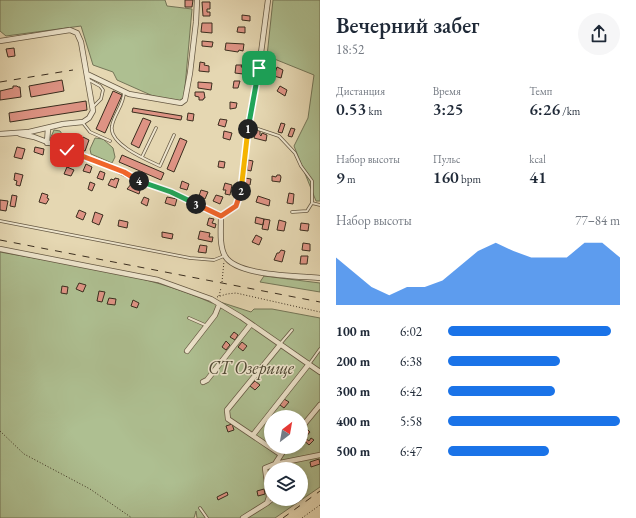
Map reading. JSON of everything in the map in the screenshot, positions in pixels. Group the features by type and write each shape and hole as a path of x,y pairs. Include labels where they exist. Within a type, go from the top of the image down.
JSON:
{"street":[{"path":"87,74 124,90 129,94 181,103 185,100 196,22 197,0"},
{"path":"16,133 102,163 142,182 171,192 221,216 228,213 238,202 248,126 259,68 268,0"},
{"path":"0,41 70,30 77,33 81,42 93,107 91,115 83,122 63,124 16,133 0,134"},
{"path":"47,143 48,128"},
{"path":"221,216 225,256 236,266 250,271 320,278"},
{"path":"0,249 158,280 211,299 251,324 320,372"},
{"path":"187,351 217,312 217,304"},
{"path":"203,382 251,324"},
{"path":"264,443 228,419 227,410 280,345"},
{"path":"253,435 309,364"},
{"path":"308,420 320,405"},
{"path":"276,462 280,454"},
{"path":"285,462 320,455"},
{"path":"243,518 264,505"}],"lane":[{"path":"89,80 100,86 103,90 101,99 93,107"},
{"path":"124,90 124,99 112,126 112,132 125,149 160,166 174,135"},
{"path":"83,122 87,130 110,141"},
{"path":"248,126 280,136 295,153 301,166 312,181 312,203 307,211 292,212"},
{"path":"142,157 156,128"},
{"path":"312,203 320,206"},
{"path":"0,221 190,258 214,260 225,256"},
{"path":"189,318 206,326"},
{"path":"280,345 292,330"},
{"path":"309,364 320,350"},
{"path":"200,508 207,518"}],"path":[{"path":"222,282 225,256"},
{"path":"218,296 221,288"},
{"path":"211,299 218,296 236,294 320,312"},
{"path":"0,431 24,454 90,490 132,518"},
{"path":"302,518 320,505"}],"green space":[{"path":"0,0 165,0 167,6 192,9 184,98 179,102 153,96 117,80 113,72 93,65 81,26 6,36 0,31"},
{"path":"273,0 320,0 320,201 316,201 294,146 308,118 314,75 267,56"},
{"path":"54,130 60,131 68,143 68,148 51,142 50,139"},
{"path":"95,138 103,139 113,148 115,157 112,163 91,154 90,149"},
{"name":"СТ Озерище","path":"0,252 135,277 161,284 212,303 217,301 251,312 254,309 272,309 320,318 320,487 308,495 308,462 264,462 264,506 292,506 275,518 197,518 196,511 194,518 0,518"},
{"path":"264,276 320,283 320,292 260,282"}],"building":[{"path":"185,0 193,0 192,7 185,7"},
{"path":"202,2 210,2 210,9 207,9 207,12 210,12 210,16 203,16"},
{"path":"242,15 250,16 250,21 242,20"},
{"path":"202,23 212,23 212,33 201,32"},
{"path":"238,27 245,27 245,33 237,32"},
{"path":"202,41 213,42 212,47 202,46"},
{"path":"226,43 244,44 243,51 239,50 238,52 225,50"},
{"path":"14,48 15,56 8,57 6,49"},
{"path":"200,62 209,66 209,72 199,71"},
{"path":"236,65 242,65 241,67 244,67 243,74 235,73"},
{"path":"277,67 283,70 281,78 274,76"},
{"path":"62,80 64,91 31,97 29,86"},
{"path":"234,81 240,81 238,88 233,88"},
{"path":"198,82 212,83 211,90 198,88"},
{"path":"13,86 20,87 21,97 0,100 0,91 13,88"},
{"path":"280,86 287,90 285,96 277,91"},
{"path":"113,91 122,95 105,133 96,129"},
{"path":"195,92 204,92 205,98 203,100 199,100 199,97 195,96"},
{"path":"86,101 87,110 10,122 9,113"},
{"path":"230,102 237,103 236,108 230,109"},
{"path":"133,108 182,116 181,120 132,112"},
{"path":"188,113 194,114 193,121 187,120"},
{"path":"143,118 151,121 139,148 131,144"},
{"path":"220,119 227,120 225,127 218,125"},
{"path":"281,123 285,124 282,133 278,132"},
{"path":"291,128 295,129 292,137 288,136"},
{"path":"256,130 260,131 261,136 262,133 267,135 266,141 254,138"},
{"path":"224,131 232,133 230,140 223,138"},
{"path":"83,137 89,140 85,151 79,149"},
{"path":"180,138 187,141 174,172 167,169"},
{"path":"17,147 25,149 22,159 14,157"},
{"path":"35,147 44,149 43,155 34,152"},
{"path":"60,153 65,155 62,162 57,161"},
{"path":"122,155 164,173 161,180 119,162"},
{"path":"248,160 253,161 251,171 247,170"},
{"path":"219,161 225,162 224,168 218,167"},
{"path":"86,164 92,167 90,173 83,171"},
{"path":"67,167 74,170 71,176 64,174"},
{"path":"100,171 105,173 103,180 97,178"},
{"path":"15,173 23,175 20,186 16,185 17,181 14,180"},
{"path":"277,175 280,175 281,177 280,182 272,181 272,176 276,177"},
{"path":"115,178 119,179 116,188 108,185 111,179 114,180"},
{"path":"245,178 251,179 250,185 245,185"},
{"path":"182,181 189,184 187,190 180,188"},
{"path":"90,182 95,184 92,191 88,189"},
{"path":"132,183 141,187 139,194 127,189"},
{"path":"225,183 232,185 230,195 225,194 226,190 223,190"},
{"path":"201,190 208,192 205,199 199,196"},
{"path":"42,193 48,195 47,198 49,199 46,204 39,202"},
{"path":"289,193 294,194 293,204 287,203"},
{"path":"12,195 17,196 15,207 10,206"},
{"path":"216,195 223,197 220,204 213,201"},
{"path":"258,196 270,200 269,206 256,202"},
{"path":"144,197 149,199 147,206 141,203"},
{"path":"167,197 177,199 175,206 165,203"},
{"path":"0,200 8,201 6,211 0,210"},
{"path":"79,210 86,213 83,220 76,217"},
{"path":"95,212 103,215 99,225 92,222"},
{"path":"256,217 264,219 263,225 255,223"},
{"path":"209,218 214,219 212,223 216,224 215,228 207,225"},
{"path":"264,219 270,220 268,230 262,229"},
{"path":"119,220 128,222 127,228 118,226"},
{"path":"279,220 286,222 284,231 277,230"},
{"path":"301,223 309,224 308,231 300,230"},
{"path":"200,231 210,233 209,237 213,237 212,242 198,239"},
{"path":"162,232 173,234 172,239 162,237"},
{"path":"256,235 262,238 259,245 252,242"},
{"path":"303,243 310,244 310,251 302,250"},
{"path":"200,245 207,246 206,253 198,252"},
{"path":"281,250 285,251 282,262 274,260 277,253"},
{"path":"301,256 308,256 307,264 300,264"},
{"path":"79,283 86,285 83,292 76,289"},
{"path":"62,286 68,287 67,294 61,293"},
{"path":"99,291 105,292 102,302 97,301"},
{"path":"109,298 116,299 115,305 107,304"},
{"path":"133,300 139,303 137,308 131,306"},
{"path":"234,332 238,335 235,340 230,337"},
{"path":"226,341 230,345 226,350 222,347"},
{"path":"242,342 247,346 243,351 238,347"},
{"path":"255,381 260,385 255,390 250,386"},
{"path":"284,399 289,402 284,408 280,405"},
{"path":"232,424 234,430 228,432 226,426"},
{"path":"311,438 314,440 309,445 308,440"},
{"path":"319,459 320,464 311,467 310,462"},
{"path":"264,489 264,494 258,496 257,491"},
{"path":"227,492 228,495 218,500 217,497"}],"railway":[{"path":"0,82 73,70"},
{"path":"0,240 320,302"},
{"path":"283,518 320,491"}],"route":[{"path":"67,150 124,172 142,182 171,192 221,216 228,213 236,206 238,202 245,159 248,126 259,68"}]}
